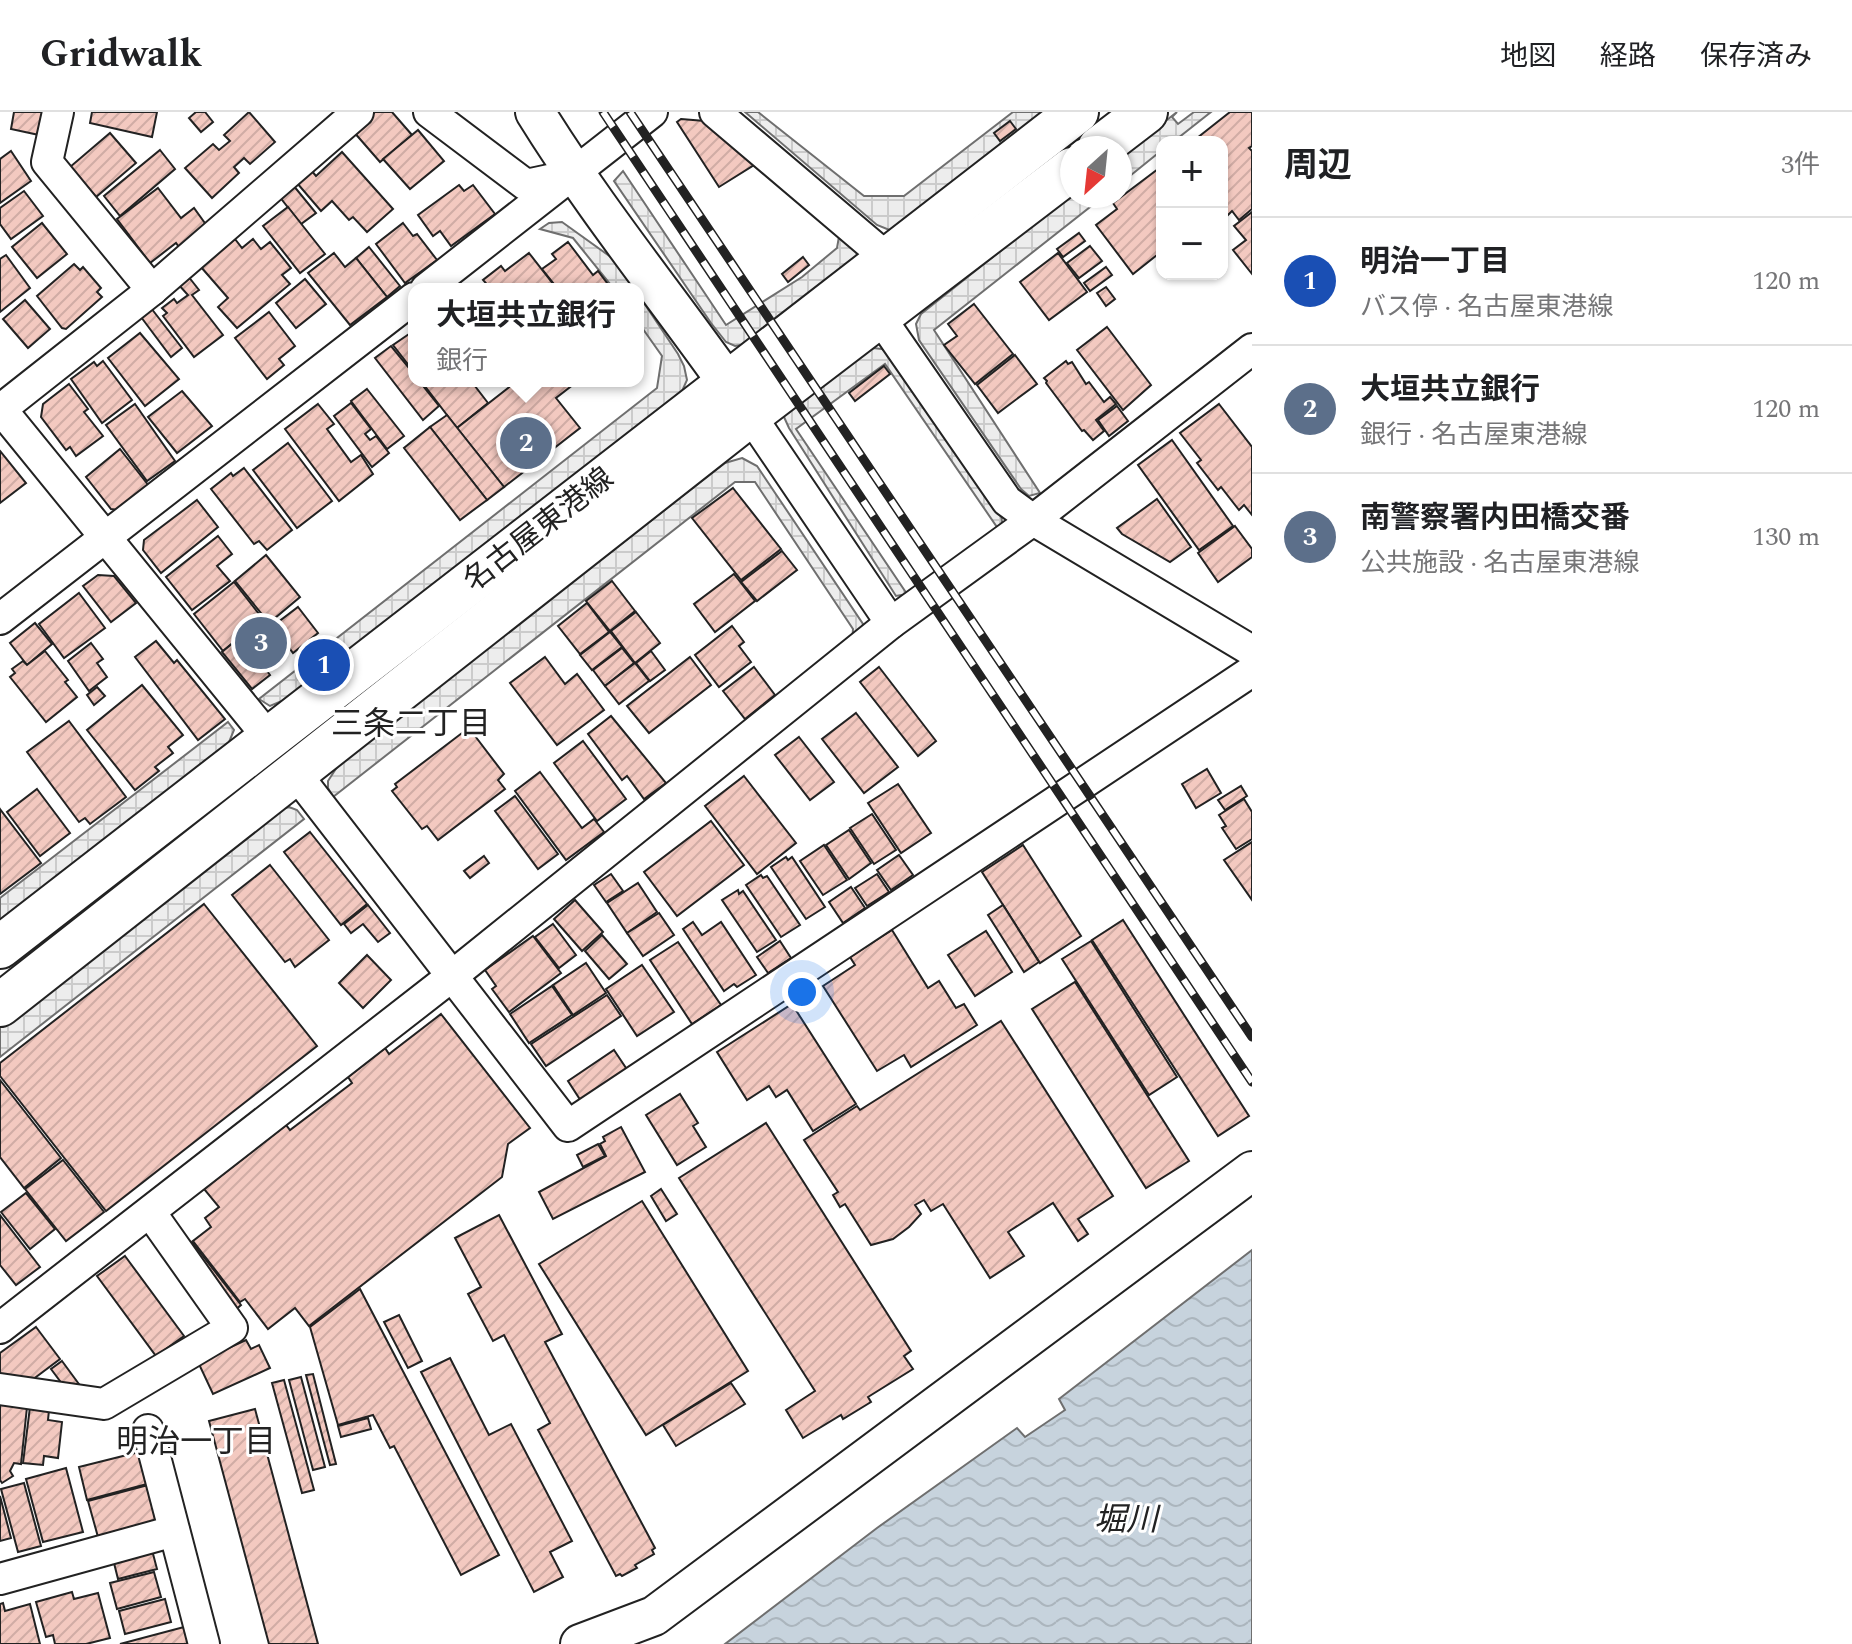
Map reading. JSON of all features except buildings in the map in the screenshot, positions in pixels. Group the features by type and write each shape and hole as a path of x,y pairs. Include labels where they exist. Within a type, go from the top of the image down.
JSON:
{"main road":[{"name":"名古屋東港線","path":"0,1005 296,774 738,398 887,258 1077,112"},
{"path":"1115,136 1146,112"},
{"name":"名古屋東港線","path":"0,947 268,737 738,398 879,316 1060,178"}],"street":[{"path":"58,112 47,162 152,290"},
{"path":"268,737 0,409 152,290 358,112"},
{"path":"429,112 526,185 574,175"},
{"path":"535,112 574,175 738,398 891,623"},
{"path":"434,283 652,112"},
{"path":"715,112 887,258"},
{"path":"0,619 408,303"},
{"path":"879,316 1007,501 1033,520 1252,651"},
{"path":"0,1328 452,976 891,623 1033,520 1252,349"},
{"path":"296,774 568,1126 1252,671"},
{"path":"581,1644 654,1616 1252,1171"},
{"path":"0,1389 104,1404 232,1328 150,1212"},
{"path":"148,1430 204,1644"},
{"path":"0,1579 174,1531"}],"shaded area":[{"path":"745,112 758,112 864,196 904,196 1013,112 1047,112 892,231 877,225"},
{"path":"1177,112 1172,117 1178,124 1194,112 1211,112 1181,136 1156,136 1156,155 1132,174 1132,148"},
{"path":"623,171 726,325 802,277 837,248 840,231 856,249 858,257 851,266 741,345 735,346 726,342 711,323 614,181"},
{"path":"1060,204 1060,208 1089,208 934,330 1040,493 1029,496 1021,489 919,340 916,324 921,314"},
{"path":"562,222 615,260 631,283 609,283 573,238 540,229 549,223"},
{"path":"644,303 684,366 687,380 678,400 289,698 270,706 259,699 657,388 662,356 644,330"},
{"path":"873,348 882,349 893,357 1001,514 1002,522 999,530 885,364 796,429 907,594 896,596 784,417 784,411"},
{"path":"742,458 757,466 863,624 860,634 852,643 853,629 755,482 735,482 333,797 328,781 339,764 725,463"},
{"path":"228,722 234,730 227,747 0,924 0,898"},
{"path":"289,807 297,810 304,819 0,1057 0,1025 280,809"}],"water":[{"name":"堀川","path":"1252,1250 1252,1644 725,1644 877,1528 1017,1428 1025,1437 1065,1410 1059,1399"}],"railway":[{"path":"603,112 1252,1082"},
{"path":"630,112 1252,1037"}],"place":[{"name":"大垣共立銀行","path":"526,443"},
{"name":"南警察署内田橋交番","path":"261,643"},
{"name":"明治一丁目","path":"324,665"}],"district":[{"name":"三条二丁目","path":"411,723"},
{"name":"明治一丁目","path":"196,1441"}]}
